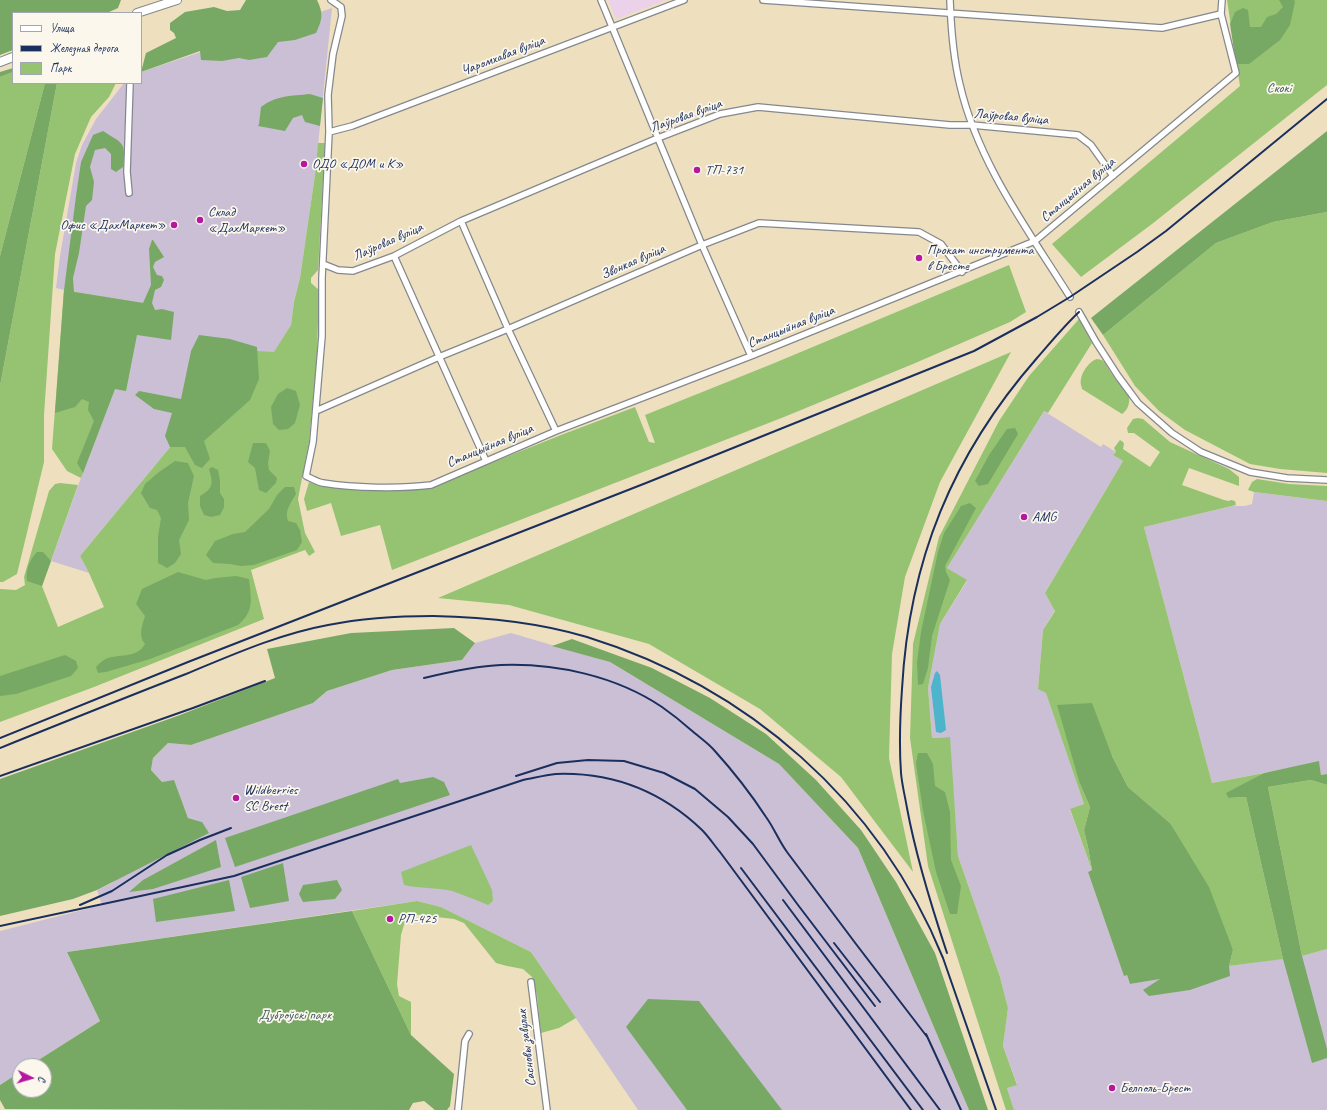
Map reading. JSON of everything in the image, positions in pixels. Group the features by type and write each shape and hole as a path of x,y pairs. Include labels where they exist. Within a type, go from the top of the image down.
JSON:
{"main road":[{"path":"140,12 177,0"},
{"path":"0,62 12,57"}],"street":[{"path":"316,412 322,336 322,278 329,132 328,95 333,54 342,16 341,7 333,0"},
{"path":"601,0 702,245 751,356"},
{"name":"Чаромхавая вуліца","path":"329,132 352,126 684,0"},
{"path":"762,0 1162,28 1221,14 1222,0"},
{"path":"950,0 953,46 960,85 972,125 984,154 1006,194 1070,297"},
{"name":"Станцыйная вуліца","path":"316,412 313,442 306,476 322,482 364,487 418,487 431,485 556,430 751,356 962,272 1035,241 1236,73 1221,14"},
{"path":"128,193 127,172 130,84"},
{"name":"Лаўровая вуліца","path":"323,264 338,270 353,271 394,256 461,221 658,138 720,114 758,107 1078,135 1091,145 1113,176"},
{"path":"461,221 508,329 556,430"},
{"name":"Звонкая вуліца","path":"316,412 439,357 508,329 702,245 759,223 919,232 941,244 962,272"},
{"path":"394,256 486,461"},
{"path":"1079,312 1118,376 1138,403 1172,433 1200,452 1250,472 1287,478 1327,480"},
{"name":"Сасновы завулак","path":"531,982 547,1110"},
{"path":"458,1110 465,1041 468,1034"}],"shaded area":[{"path":"608,0 666,0 616,19"},
{"path":"332,8 315,175 300,278 294,302 291,325 275,352 191,422 80,556 89,573 51,561 115,389 126,391 143,304 56,288 76,163 82,145 96,119 123,84 142,84 142,72"},
{"path":"1044,411 1101,447 1103,444 1116,452 1113,455 1123,461 1045,593 1055,610 1043,630 1038,688 1046,692 1084,804 1070,810 1092,870 1088,872 1124,975 1127,975 1130,984 1229,966 1302,956 1327,949 1327,1110 1014,1110 1007,1088 1017,1084 1003,1046 1008,1008 1000,977 958,856 949,737 932,738 928,688 940,624 967,581 947,568"},
{"path":"1254,492 1327,501 1327,774 1321,775 1319,762 1212,783 1144,527 1232,506 1245,506 1252,504"},
{"path":"511,633 610,662 779,764 858,848 969,1110 638,1110 531,952 441,907 417,901 67,952 100,1021 42,1058 12,1058 12,1077 0,1085 0,931 102,905 97,890 110,884 202,822 188,818 174,781 162,782 151,770 153,758 168,743 191,745 313,703 327,691 392,670 462,660 475,643"}],"green space":[{"path":"0,0 121,0 118,8 109,12 12,12 12,50 0,55"},
{"path":"246,0 317,0 321,9 321,17 316,33 295,40 278,42 267,57 249,60 239,58 222,61 201,60 200,51 142,72 146,53 176,38 174,33 170,30 170,23 185,12 214,7 227,11 240,10"},
{"name":"Скокі","path":"1227,0 1327,0 1327,85 1152,224 1081,277 1052,244 1240,86"},
{"path":"1279,0 1294,0 1295,2 1290,25 1280,40 1249,64 1236,64 1230,24 1235,12 1243,8 1248,10 1250,27 1261,27 1267,17 1276,14 1283,7"},
{"path":"12,68 12,72 0,77 0,72"},
{"path":"12,72 12,84 45,84 0,256 0,77"},
{"path":"45,84 57,84 0,386 0,256"},
{"path":"57,84 116,84 109,97 91,117 75,154 55,254 44,415 44,462 17,574 3,582 0,582 0,386"},
{"path":"310,94 323,98 320,126 305,122 302,115 293,118 285,131 258,126 261,107 267,103 279,98"},
{"path":"103,131 122,144 124,152 123,167 116,172 111,169 111,154 105,148 95,150 90,167 94,182 92,200 86,206 79,253 73,278 74,292 143,303 151,285 149,249 153,240 164,257 155,262 153,267 157,275 162,276 164,280 161,287 155,290 152,303 155,310 162,309 174,312 171,340 137,335 126,391 115,389 83,473 77,463 94,421 88,410 89,402 82,399 75,407 55,413 64,290 81,162 93,135"},
{"path":"1327,131 1327,212 1273,222 1216,243 1103,335 1091,318"},
{"path":"318,143 325,143 318,270 311,278 311,283 319,290 317,356 309,442 298,499 305,533 315,552 309,556 305,550 251,570 264,619 94,687 0,722 0,589 16,590 25,585 24,577 49,491 55,484 60,483 78,485 42,586 58,627 104,607 80,556 191,422 240,350 274,352 291,325 294,302 300,278 315,175"},
{"path":"1327,212 1327,473 1280,469 1250,464 1185,430 1159,411 1135,386 1103,335 1216,243 1273,222"},
{"path":"1009,265 1026,312 1010,322 784,417 392,570 380,525 341,536 331,503 307,511 304,499 309,482 324,487 426,489 635,407 649,442 655,443 645,415 772,364"},
{"path":"64,290 143,303 126,391 115,389 81,478 67,471 52,449"},
{"path":"1079,319 1092,343 1048,413 1044,411 947,568 967,580 940,624 928,688 932,738 950,737 958,856 1000,977 1008,1008 1003,1046 1017,1085 1007,1088 1014,1110 1006,1110 928,866 910,738 913,644 939,537 999,421 1029,376"},
{"path":"199,335 230,339 257,347 259,379 250,400 204,441 210,459 202,468 195,465 185,447 170,447 165,436 172,413 154,409 135,395 139,391 181,399 191,351"},
{"path":"1011,352 940,482 905,577 892,654 889,758 913,872 841,777 760,709 649,644 509,605 438,598"},
{"path":"1097,359 1102,360 1105,363 1129,396 1128,406 1122,414 1082,389 1081,381 1083,373 1089,364"},
{"path":"287,388 296,391 300,405 295,423 288,429 279,430 273,424 271,407 278,394"},
{"path":"1133,419 1143,419 1170,442 1229,469 1239,477 1239,486 1189,468 1182,485 1224,500 1235,501 1236,505 1144,527 1212,783 1264,773 1227,794 1228,798 1246,797 1283,959 1229,966 1233,950 1170,823 1128,787 1112,756 1080,784 1090,807 1084,830 1092,870 1070,809 1084,804 1046,693 1038,689 1043,630 1055,611 1045,593 1123,461 1113,455 1116,452 1114,448 1120,440 1124,444 1123,449 1150,467 1160,452 1134,433 1128,433 1127,428"},
{"path":"1015,428 1018,434 988,484 979,486 975,481 989,455 1007,429"},
{"path":"253,443 266,443 270,451 268,463 269,470 277,478 276,483 266,493 259,490 255,468 248,462"},
{"path":"175,461 188,463 194,476 188,503 189,520 179,540 181,554 175,563 167,568 158,563 158,537 161,518 157,510 150,508 141,493 145,484"},
{"path":"212,467 218,470 220,493 224,499 224,507 220,515 211,517 204,515 200,506 200,496 210,488 212,482 209,469"},
{"path":"1257,479 1289,484 1327,486 1327,501 1248,490 1252,482"},
{"path":"285,487 294,487 296,494 289,507 287,517 288,521 296,523 300,530 302,542 297,550 254,565 241,566 213,563 206,555 215,541 233,534 245,532 269,509 277,495"},
{"path":"970,503 976,508 945,566 950,580 932,636 928,668 923,684 918,685 917,662 921,632 938,552 944,533 961,506"},
{"path":"37,552 43,552 51,561 42,586 27,581 29,565"},
{"path":"178,572 206,580 236,576 249,579 251,604 247,615 238,625 150,659 98,673 96,667 105,659 133,654 142,648 145,644 141,634 145,616 136,604 142,589"},
{"path":"454,628 475,643 462,660 392,670 327,691 313,703 191,745 168,743 153,758 151,770 162,782 174,780 188,818 202,822 209,833 97,890 73,899 0,916 0,779 180,715 275,678 267,649 351,633"},
{"path":"572,639 652,668 710,698 766,734 816,780 861,830 896,882 935,953 988,1110 969,1110 858,848 779,764 610,662 552,646"},
{"path":"65,655 76,661 78,668 71,676 16,694 0,696 0,676"},
{"path":"1092,703 1112,756 1128,787 1170,823 1209,887 1233,950 1229,966 1230,976 1190,990 1149,996 1143,990 1160,979 1130,984 1127,975 1124,976 1088,872 1092,870 1084,830 1090,807 1080,784 1057,705"},
{"path":"918,753 927,753 933,764 935,786 945,792 950,812 951,860 961,886 957,914 950,914 936,872 923,811 916,763"},
{"path":"1319,761 1321,775 1327,774 1327,785 1311,780 1268,787 1302,956 1327,1049 1327,1058 1312,1063 1283,959 1246,797 1228,798 1226,793 1264,773"},
{"path":"433,777 444,782 450,795 235,867 225,838 398,779 400,783"},
{"path":"1311,780 1327,785 1327,949 1302,956 1268,787"},
{"path":"216,840 221,867 153,889 129,892 143,880"},
{"path":"471,845 492,890 493,901 488,905 452,891 404,885 401,872"},
{"path":"283,863 289,901 250,908 241,877"},
{"path":"229,880 235,911 156,922 153,899"},
{"path":"337,880 342,890 335,899 303,902 299,894 303,885"},
{"path":"417,901 441,907 531,952 576,1018 559,1028 541,1033 537,995 532,977 523,969 496,963 464,923 454,919 411,914 406,918 401,935 397,984 399,996 411,1002 411,1035 352,911"},
{"name":"Дуброўскі парк","path":"352,911 411,1035 454,1074 450,1106 447,1110 435,1110 424,1101 413,1103 409,1110 5,1109 0,1100 0,1085 12,1077 12,1098 52,1098 52,1058 42,1058 100,1021 67,952"},
{"path":"648,999 699,1001 782,1110 687,1110 626,1027"}],"water":[{"path":"937,671 940,675 946,730 941,733 936,732 931,687"}],"railway":[{"path":"0,738 188,662 646,483 974,351 1037,317 1070,297 1137,252 1166,231 1327,99"},
{"path":"947,953 919,863 901,773 900,731 902,689 906,642 914,597 925,554 940,512 959,472 981,433 1007,395 1052,340 1079,312"},
{"path":"0,748 274,639 328,625 380,618 420,616 452,617 511,621 587,637 646,659 702,686 754,719 801,757 845,801 883,849 916,901 943,958 996,1110"},
{"path":"424,678 491,666 543,666 585,674 625,687 644,696 666,710 709,745 735,774 769,821 787,852 928,1038"},
{"path":"0,776 265,681"},
{"path":"516,776 557,763 588,760 624,761 664,773 695,789 728,817 753,844 875,1006"},
{"path":"0,926 234,876 523,780 556,774 597,776 635,787 653,795 686,816 705,833 911,1110"},
{"path":"80,905 112,891 167,855 231,828"},
{"path":"741,868 923,1110"},
{"path":"783,900 940,1110"},
{"path":"834,943 880,1002"},
{"path":"926,1034 961,1110"}],"place":[{"name":"ОДО «ДОМ и К»","path":"304,164"},
{"name":"ТП-731","path":"697,170"},
{"name":"Склад «ДахМаркет»","path":"200,220"},
{"name":"Офис «ДахМаркет»","path":"174,225"},
{"name":"Прокат инструмента в Бресте","path":"919,258"},
{"name":"AMG","path":"1024,517"},
{"name":"Wildberries SC Brest","path":"236,798"},
{"name":"РП-425","path":"390,919"},
{"name":"Белполь-Брест","path":"1112,1088"}]}
